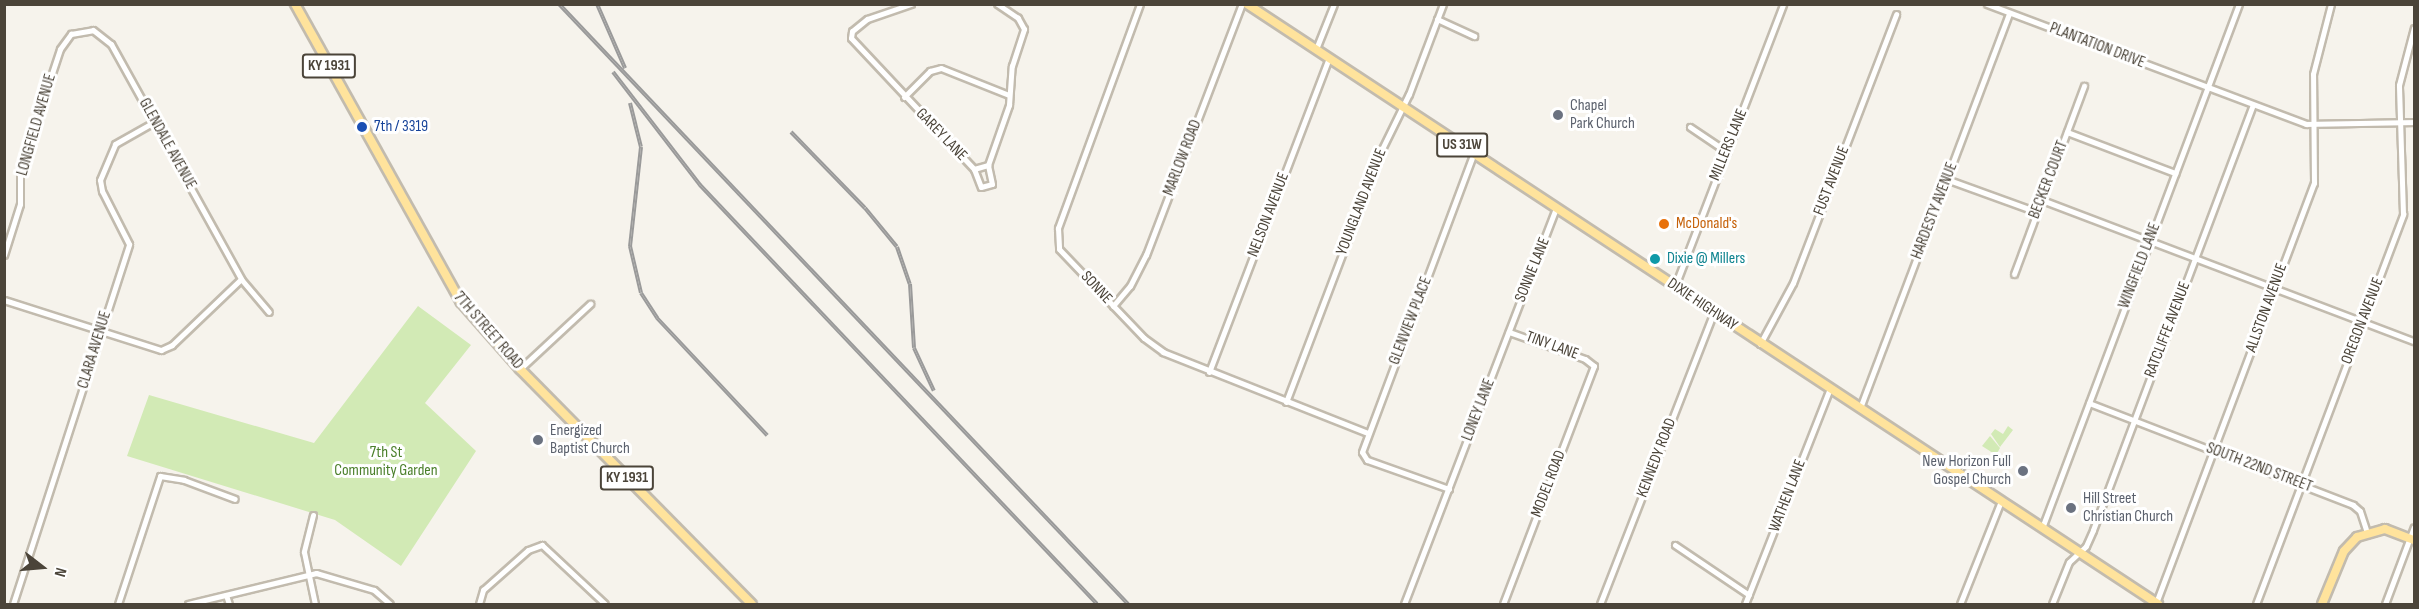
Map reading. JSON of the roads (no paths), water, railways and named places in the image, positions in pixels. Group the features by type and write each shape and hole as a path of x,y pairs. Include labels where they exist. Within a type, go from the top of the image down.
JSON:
{"main road":[{"name":"7TH STREET ROAD","path":"295,4 442,273 461,302 520,369 752,604"},
{"name":"DIXIE HIGHWAY","path":"1247,4 1402,104 1556,209 2157,604"},
{"path":"2322,604 2344,551 2367,532 2395,530 2413,539"}],"street":[{"name":"GAREY LANE","path":"910,4 867,19 851,33 855,44 974,169 988,165 1009,95 1012,66 1024,29 1018,18 997,4"},
{"name":"SONNE","path":"1140,4 1056,238 1062,251 1154,346 1209,372 1368,433"},
{"name":"MARLOW ROAD","path":"1113,306 1130,286 1146,255 1242,4"},
{"path":"1316,49 1334,4"},
{"name":"YOUNGLAND AVENUE","path":"1286,402 1443,4"},
{"name":"MILLERS LANE","path":"1675,286 1783,4"},
{"name":"PLANTATION DRIVE","path":"1987,4 2313,126"},
{"name":"WINGFIELD LANE","path":"2042,528 2239,4"},
{"name":"ALLSTON AVENUE","path":"2157,604 2314,183 2314,62 2331,4"},
{"name":"HARDESTY AVENUE","path":"1860,408 2009,13"},
{"name":"FUST AVENUE","path":"1760,344 1793,283 1896,14"},
{"path":"1437,19 1474,36"},
{"name":"OREGON AVENUE","path":"2256,604 2403,214 2400,73 2415,28"},
{"name":"GLENDALE AVENUE","path":"54,65 62,44 71,34 88,30 103,34 241,279 269,312"},
{"name":"NELSON AVENUE","path":"1209,372 1329,58"},
{"name":"LONGFIELD AVENUE","path":"4,255 20,204 20,170 54,65"},
{"path":"904,97 930,71 941,68 1009,95"},
{"name":"BECKER COURT","path":"2014,274 2084,86"},
{"name":"RATCLIFFE AVENUE","path":"2052,604 2069,562 2090,538 2253,105"},
{"name":"CLARA AVENUE","path":"13,604 129,244 102,191 100,180 112,148 154,122"},
{"path":"2313,126 2415,122"},
{"path":"1690,127 1727,152"},
{"path":"2067,132 2175,172"},
{"name":"GLENVIEW PLACE","path":"1449,489 1394,470 1363,455 1368,433 1474,153"},
{"path":"974,169 981,187 992,184 988,165"},
{"path":"1946,179 2037,212"},
{"path":"2042,200 2415,341"},
{"name":"SONNE LANE","path":"1509,332 1556,209"},
{"path":"4,300 151,349 165,349 241,279"},
{"path":"520,369 590,304"},
{"name":"KENNEDY ROAD","path":"1600,604 1714,312"},
{"name":"TINY LANE","path":"1509,332 1593,363"},
{"name":"LONEY LANE","path":"1404,604 1509,332"},
{"name":"MODEL ROAD","path":"1503,604 1593,363"},
{"name":"WATHEN LANE","path":"1745,604 1830,388"},
{"name":"SOUTH 22ND STREET","path":"2089,403 2353,505 2360,511 2367,532"},
{"path":"118,604 160,476 184,480 235,500"},
{"path":"1960,604 2001,501"},
{"path":"313,515 304,545 307,574 315,604"},
{"path":"2385,604 2413,539 2415,527"},
{"path":"1675,545 1749,595"},
{"path":"479,604 483,590 528,550 542,546 605,604"},
{"path":"188,604 307,574 320,573 370,588 390,604"},
{"path":"226,595 229,604"},
{"path":"4,602 13,604"}],"railway":[{"path":"559,4 1128,604"},
{"path":"597,4 625,68"},
{"path":"613,72 700,185 1097,604"},
{"path":"630,103 641,147 630,246 641,293 657,318 767,435"},
{"path":"791,132 865,208 897,247 910,284 914,348 934,391"}],"place":[{"name":"Chapel Park Church","path":"1558,115"},
{"name":"7th / 3319","path":"362,127"},
{"name":"McDonald's","path":"1664,224"},
{"name":"Dixie @ Millers","path":"1655,259"},
{"name":"Energized Baptist Church","path":"538,440"},
{"name":"New Horizon Full Gospel Church","path":"2023,471"},
{"name":"Hill Street Christian Church","path":"2071,508"}],"park label":[{"name":"7th St Community Garden","path":"386,462"}]}
